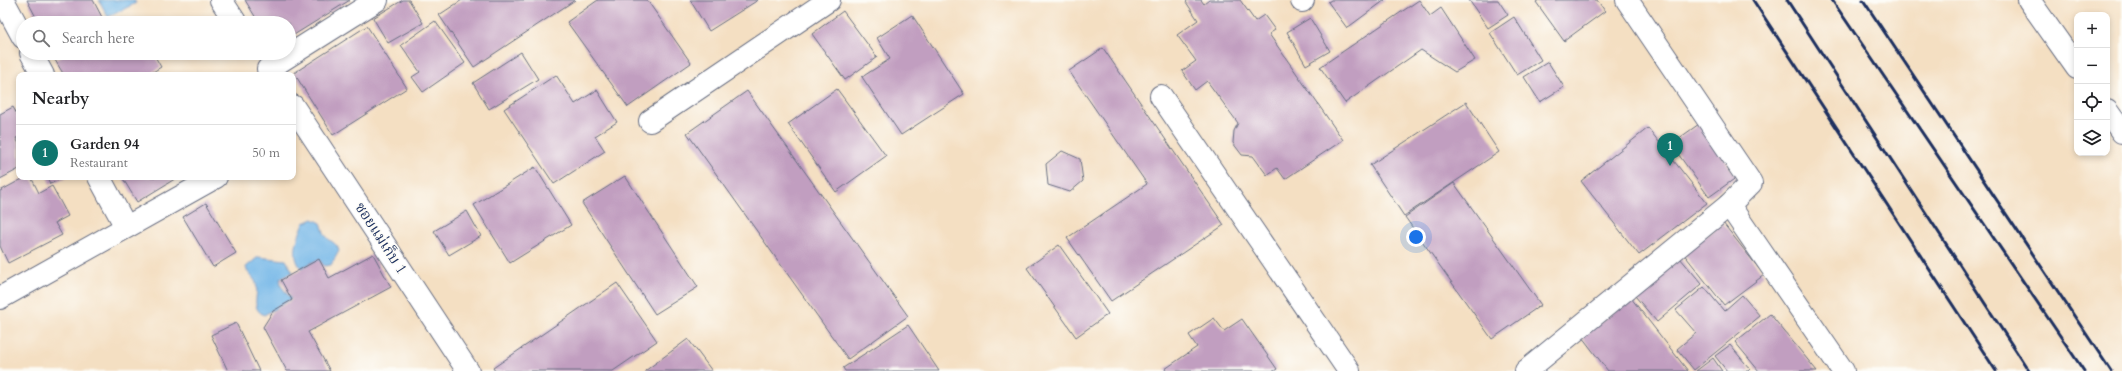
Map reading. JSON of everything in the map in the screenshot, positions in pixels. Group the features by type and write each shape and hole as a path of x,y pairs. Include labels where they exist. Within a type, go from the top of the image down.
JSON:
{"street":[{"path":"3,0 16,24"},
{"path":"221,0 231,16"},
{"path":"296,48 377,0"},
{"path":"650,121 829,0"},
{"path":"1526,371 1549,364 1729,205 1751,183 1627,0"},
{"path":"2029,0 2074,64"},
{"path":"36,60 42,72"},
{"path":"266,66 276,60"},
{"path":"1161,96 1349,371"},
{"path":"2110,115 2122,132"},
{"name":"ซอยแม่เก็บ 1","path":"296,116 300,130 468,371"},
{"path":"101,180 126,227"},
{"path":"0,298 211,180"},
{"path":"1729,205 1843,371"}],"water":[{"path":"99,0 134,0 136,3 110,16 107,16"},
{"path":"313,219 321,223 325,234 337,246 339,251 331,265 324,266 319,259 301,268 296,257 296,246 304,223"},
{"path":"258,257 286,260 293,272 280,278 281,286 291,299 264,315 257,309 256,283 246,267"}],"building":[{"path":"27,0 93,0 101,16 35,16"},
{"path":"245,0 350,0 296,34 296,16 255,16"},
{"path":"403,0 409,0 423,23 388,43 373,18"},
{"path":"462,0 575,0 474,67 439,15"},
{"path":"598,0 647,0 691,63 628,107 567,22"},
{"path":"690,0 758,0 709,31"},
{"path":"1188,0 1201,0 1204,4 1209,0 1240,0 1255,21 1264,15 1275,30 1269,34 1343,140 1285,179 1277,168 1267,175 1253,156 1242,155 1233,143 1234,131 1238,123 1207,81 1195,90 1182,71 1196,61 1177,35 1198,20 1186,2"},
{"path":"1331,0 1385,0 1347,28 1328,2"},
{"path":"1419,0 1430,16 1441,8 1475,60 1455,72 1421,50 1345,103 1320,67"},
{"path":"1469,0 1498,0 1508,15 1488,28"},
{"path":"1539,0 1597,0 1605,11 1564,41 1536,2"},
{"path":"843,11 877,57 845,80 812,34"},
{"path":"912,15 964,94 901,135 862,77 890,59 877,38"},
{"path":"1514,17 1541,60 1517,75 1490,33"},
{"path":"1310,18 1330,51 1306,65 1287,32"},
{"path":"435,21 465,63 423,92 412,77 420,72 401,45"},
{"path":"367,26 407,88 333,135 296,76 296,72"},
{"path":"1103,48 1224,225 1111,301 1067,238 1147,184 1069,71"},
{"path":"521,52 538,79 489,109 473,83"},
{"path":"55,60 157,60 161,67 153,72 62,72"},
{"path":"1548,62 1564,87 1540,102 1524,77"},
{"path":"556,75 575,104 597,90 617,122 595,136 605,151 554,184 504,109"},
{"path":"837,89 886,156 836,192 788,124"},
{"path":"747,91 908,316 848,359 687,133"},
{"path":"1466,102 1499,152 1404,216 1370,165"},
{"path":"13,107 16,112 16,171 0,179 0,114"},
{"path":"1699,124 1737,177 1709,197 1671,144"},
{"path":"1648,128 1707,203 1639,255 1581,181"},
{"path":"1062,151 1080,159 1083,181 1070,192 1048,185 1046,164"},
{"path":"535,167 571,225 510,263 474,205"},
{"path":"625,176 698,287 655,314 582,203"},
{"path":"20,180 32,180 39,193 52,186 68,216 55,223 62,235 8,263 0,246 0,191"},
{"path":"48,180 60,180 50,184"},
{"path":"124,180 173,180 137,202"},
{"path":"1454,183 1541,305 1492,339 1405,217"},
{"path":"206,203 236,253 213,267 183,217"},
{"path":"467,211 481,236 449,255 434,231"},
{"path":"1723,223 1764,275 1724,305 1683,253"},
{"path":"1059,245 1108,314 1076,337 1027,268"},
{"path":"373,254 391,287 308,332 330,371 287,371 263,327 273,311 292,300 281,280 319,259 329,278"},
{"path":"1680,258 1702,284 1657,322 1635,296"},
{"path":"617,283 657,341 613,371 495,371 493,368"},
{"path":"1704,287 1724,311 1742,295 1760,316 1694,370 1677,349 1696,333 1676,310"},
{"path":"1631,298 1688,371 1608,371 1582,337"},
{"path":"1770,314 1817,371 1759,371 1735,342"},
{"path":"1214,318 1224,331 1242,319 1277,369 1274,371 1166,371 1165,369 1197,347 1189,335"},
{"path":"236,323 259,371 228,371 211,335"},
{"path":"908,325 939,371 845,371 843,368"},
{"path":"688,339 712,371 645,371"},
{"path":"1730,345 1750,369 1748,371 1727,371 1715,356"},
{"path":"1713,358 1722,371 1696,371"}],"railway":[{"path":"1753,0 1996,371"},
{"path":"1787,0 2029,371"},
{"path":"1832,0 2084,371"},
{"path":"1863,0 2111,371"}],"place":[{"name":"Garden 94","path":"1670,166"}]}
